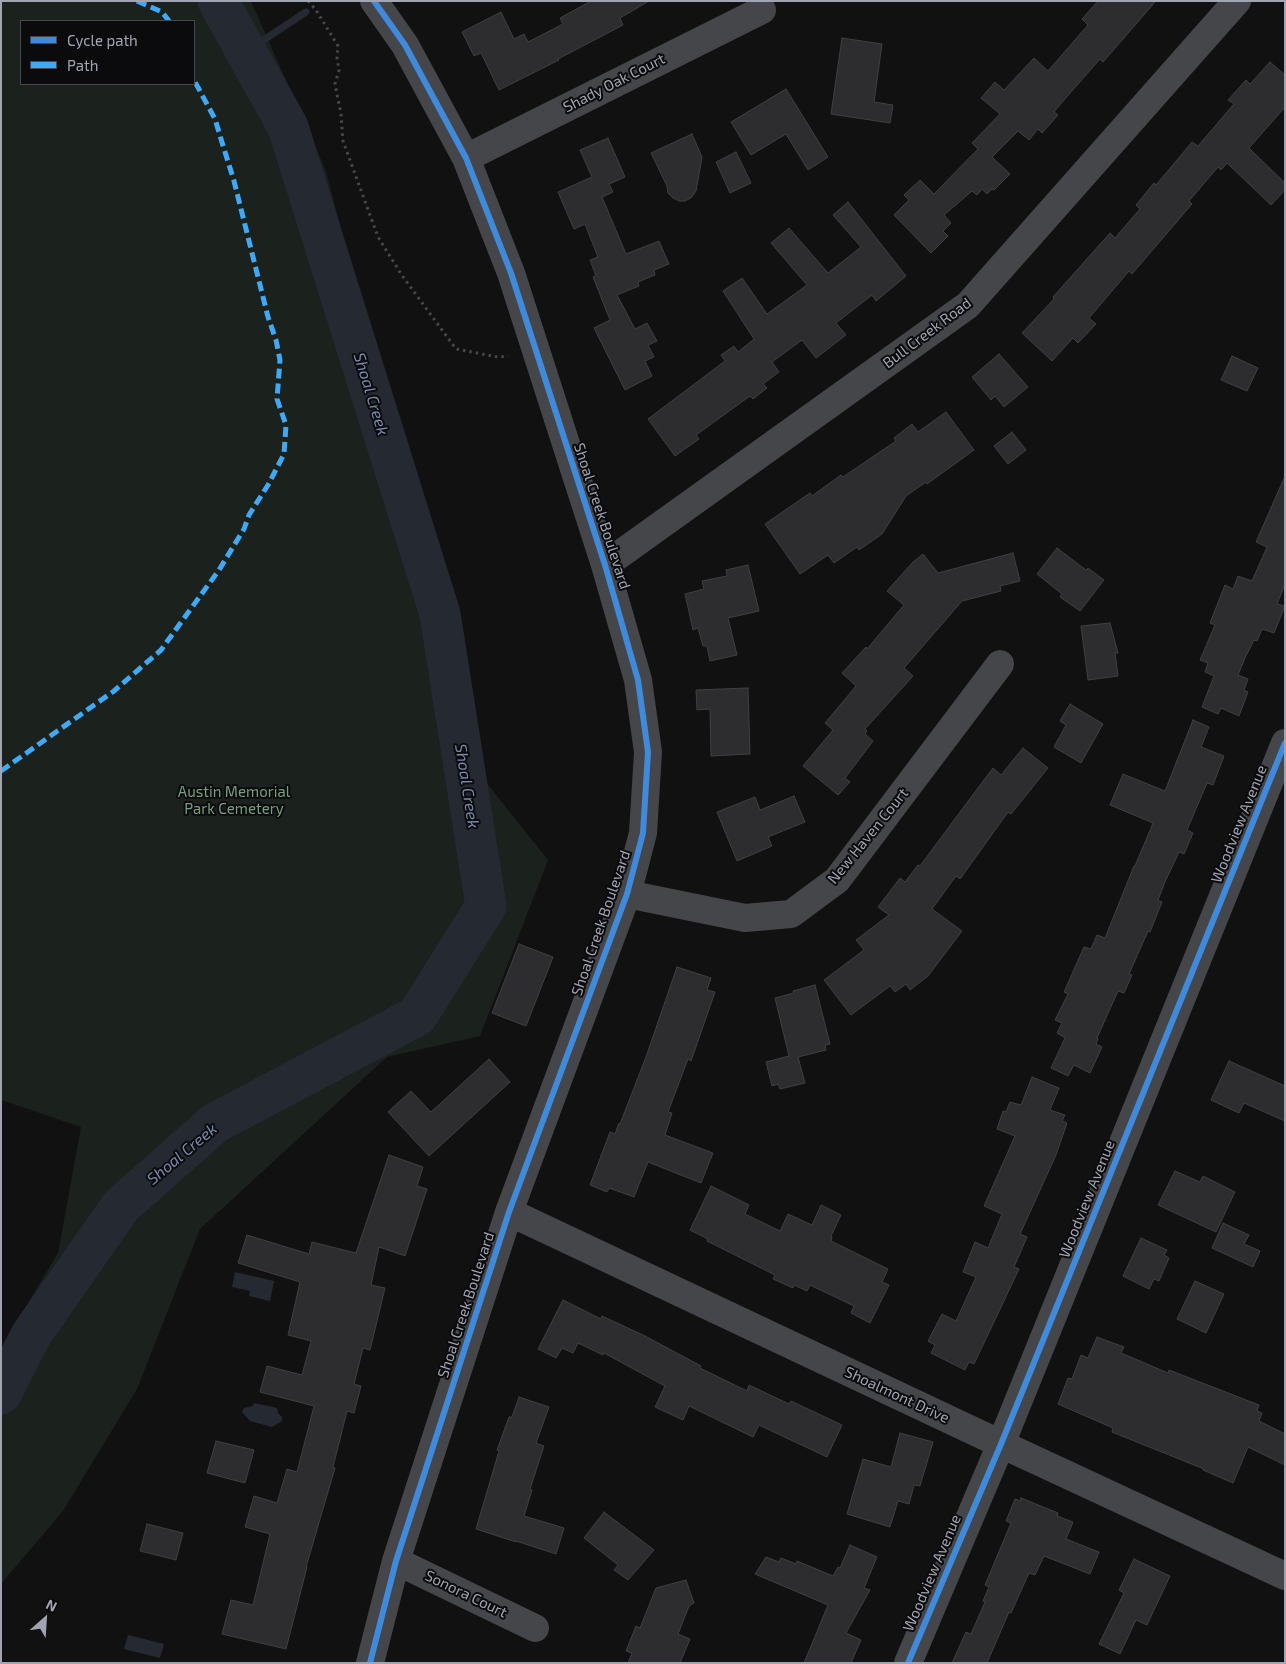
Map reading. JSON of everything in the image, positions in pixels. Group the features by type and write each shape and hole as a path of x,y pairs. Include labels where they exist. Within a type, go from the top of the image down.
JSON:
{"street":[{"name":"Shoal Creek Boulevard","path":"370,1663 396,1561 510,1212 627,894 643,833 648,752 638,680 605,565 511,273 466,158 405,45 374,1"},
{"name":"Bull Creek Road","path":"605,565 968,305 1237,1"},
{"name":"Shady Oak Court","path":"466,158 762,10"},
{"name":"New Haven Court","path":"627,894 744,918 791,914 837,880 1000,664"},
{"name":"Woodview Avenue","path":"908,1663 1001,1444 1285,743"},
{"name":"Shoalmont Drive","path":"510,1212 1285,1576"},
{"name":"Sonora Court","path":"396,1561 535,1628"}],"path":[{"path":"308,1 330,30 338,46 339,70 335,84 341,114 343,141 378,237 401,274 456,349 498,357 508,356"}],"green space":[{"name":"Austin Memorial Park Cemetery","path":"1,1 251,1 326,171 440,614 462,752 548,860 480,1036 387,1057 200,1229 137,1389 63,1511 1,1584 1,1348 58,1253 81,1127 1,1100"}],"shaded area":[{"path":"235,1272 274,1281 270,1301 249,1296 250,1291 232,1287"},
{"path":"254,1403 277,1408 282,1421 272,1427 250,1421 242,1412 244,1408 253,1406"},
{"path":"128,1635 164,1644 160,1658 124,1649"}],"building":[{"path":"591,1 649,1 620,18 623,25 499,90 481,53 474,56 462,32 501,12 514,39 524,34 528,42 563,24 560,18"},
{"path":"1098,1 1156,1 1103,62 1100,59 1064,100 1054,112 1058,115 1042,133 1038,129 1029,140 1018,131 992,157 1010,174 994,190 992,189 987,194 982,189 977,195 972,191 944,215 951,223 943,231 948,236 931,253 894,215 909,200 904,195 920,180 934,194 978,149 972,143 1000,114 981,98 995,82 1004,90 1034,58 1048,71 1088,25 1082,19"},
{"path":"842,38 882,44 874,102 893,105 890,123 831,114"},
{"path":"1270,62 1285,75 1285,107 1249,148 1285,183 1285,190 1271,205 1227,163 1221,170 1218,167 1189,201 1192,204 1132,274 1129,271 1089,318 1096,324 1078,343 1073,338 1052,361 1022,333 1054,299 1053,297 1110,233 1115,238 1140,209 1136,205 1154,183 1156,185 1192,142 1198,146 1234,104 1228,100 1246,80 1250,84"},
{"path":"786,89 828,157 808,170 786,134 751,155 731,122"},
{"path":"692,134 702,157 696,191 691,198 679,201 668,193 667,186 651,153"},
{"path":"608,138 625,177 609,184 613,192 602,197 626,254 659,241 669,264 654,270 655,275 638,282 639,286 617,295 635,329 647,323 657,341 648,345 654,357 645,361 652,376 625,390 594,328 610,320 593,277 596,276 590,260 598,257 585,224 574,229 558,192 592,177 580,150"},
{"path":"736,152 751,183 730,193 716,162"},
{"path":"848,202 906,276 876,301 872,295 836,323 846,335 816,358 802,340 772,362 779,372 763,384 767,388 753,399 750,396 696,435 699,439 675,456 648,419 725,361 721,355 734,346 738,352 754,339 723,291 742,278 767,314 807,285 771,243 789,228 828,273 861,247 833,215"},
{"path":"999,354 1028,387 1004,407 995,396 991,400 972,377"},
{"path":"1232,356 1258,368 1247,391 1221,380"},
{"path":"946,412 974,450 927,484 926,482 906,496 882,534 859,550 857,547 834,563 828,555 800,574 765,524 810,493 812,496 841,475 843,477 896,441 894,438 912,424 918,432"},
{"path":"1012,432 1026,450 1008,464 994,446"},
{"path":"1285,476 1285,584 1277,604 1285,606 1274,633 1262,629 1257,641 1254,640 1245,658 1238,675 1248,679 1244,690 1248,692 1239,716 1221,708 1218,714 1202,707 1214,676 1205,672 1208,663 1200,660 1215,625 1210,623 1225,585 1233,589 1238,576 1252,581 1267,547 1256,542"},
{"path":"1057,548 1086,570 1088,568 1104,580 1080,611 1060,597 1062,594 1037,574"},
{"path":"1013,553 1020,581 1000,586 1001,591 962,601 904,668 913,676 865,729 867,731 865,734 873,741 845,778 850,782 838,795 803,766 833,730 825,723 856,686 842,673 866,647 867,649 904,605 887,591 913,562 923,554 938,573"},
{"path":"748,565 759,611 728,618 737,655 710,661 707,646 703,646 698,628 693,630 685,594 704,589 702,581 727,576 726,570"},
{"path":"1110,623 1118,653 1115,653 1118,676 1088,680 1081,626"},
{"path":"748,688 750,754 711,756 710,709 697,710 696,690"},
{"path":"1070,704 1103,724 1081,763 1054,747 1066,725 1060,721"},
{"path":"1193,720 1209,727 1201,747 1224,756 1213,785 1207,783 1187,830 1193,833 1184,854 1179,852 1165,882 1158,900 1162,902 1150,932 1148,931 1129,974 1132,975 1124,993 1118,991 1097,1038 1096,1044 1102,1047 1090,1073 1074,1065 1068,1076 1051,1068 1065,1038 1057,1033 1062,1023 1055,1020 1068,994 1064,992 1084,947 1091,949 1097,935 1105,938 1153,823 1110,805 1123,774 1165,791"},
{"path":"1023,748 1048,768 1011,814 1008,812 960,879 956,876 932,909 962,931 928,976 910,990 906,984 895,992 890,986 851,1015 824,980 864,950 856,940 889,915 878,907 900,878 905,882 918,865 920,866 993,768 1001,775"},
{"path":"794,796 805,822 768,837 772,846 737,861 717,812 755,797 760,810"},
{"path":"519,944 553,957 526,1026 492,1013"},
{"path":"677,967 711,978 707,990 715,992 691,1061 688,1059 668,1112 672,1113 665,1135 713,1153 701,1183 648,1162 634,1197 609,1188 607,1192 590,1185 610,1132 615,1134 620,1124 646,1057"},
{"path":"815,985 830,1044 825,1045 826,1050 798,1057 805,1083 780,1089 778,1084 772,1086 766,1062 789,1056 775,998"},
{"path":"489,1059 510,1082 429,1156 388,1112 411,1091 431,1112"},
{"path":"1229,1061 1285,1086 1285,1121 1244,1103 1239,1113 1211,1100"},
{"path":"1032,1077 1059,1088 1050,1110 1065,1115 1062,1121 1067,1123 1056,1155 1020,1234 1027,1237 1014,1267 1019,1269 974,1364 969,1362 965,1370 931,1353 935,1345 928,1341 942,1314 956,1321 976,1277 963,1272 975,1242 988,1248 1002,1214 984,1206 1015,1136 997,1129 1003,1111 1006,1112 1010,1102 1021,1105"},
{"path":"389,1155 423,1167 417,1186 427,1189 405,1256 379,1247 371,1285 385,1288 370,1350 363,1348 354,1384 361,1386 354,1413 347,1411 333,1467 335,1468 306,1567 286,1649 222,1634 231,1600 253,1605 270,1534 245,1527 254,1496 277,1503 287,1469 297,1472 314,1406 260,1392 267,1366 302,1375 311,1341 288,1335 300,1282 238,1263 247,1235 309,1254 312,1242 356,1253"},
{"path":"1175,1171 1200,1182 1203,1176 1235,1192 1216,1232 1158,1205"},
{"path":"711,1186 749,1205 745,1214 780,1231 788,1214 812,1225 821,1205 841,1215 831,1236 831,1241 888,1269 882,1282 889,1285 870,1323 851,1313 854,1306 810,1285 807,1291 794,1285 793,1288 773,1279 775,1275 707,1241 708,1239 690,1230"},
{"path":"1223,1223 1249,1235 1244,1244 1260,1251 1253,1267 1212,1248"},
{"path":"1141,1238 1167,1250 1164,1255 1169,1258 1159,1281 1154,1279 1149,1289 1123,1276"},
{"path":"1195,1281 1224,1294 1206,1333 1177,1319"},
{"path":"563,1300 601,1319 602,1316 645,1336 701,1366 700,1368 747,1391 749,1385 789,1404 791,1401 842,1425 827,1457 759,1425 753,1437 689,1406 683,1420 655,1407 665,1386 604,1353 603,1355 578,1343 573,1353 562,1348 556,1358 538,1349"},
{"path":"1097,1337 1124,1347 1121,1353 1168,1373 1169,1370 1259,1405 1257,1411 1262,1413 1259,1421 1285,1434 1285,1465 1248,1447 1233,1483 1204,1469 1112,1432 1113,1428 1058,1404 1068,1378 1072,1379 1081,1355 1088,1358"},
{"path":"519,1397 549,1407 536,1443 544,1446 530,1489 532,1490 524,1516 564,1528 556,1554 476,1529 499,1451 497,1450 509,1417 512,1417"},
{"path":"900,1433 933,1442 920,1486 914,1485 909,1504 898,1501 890,1527 847,1514 863,1459 891,1467"},
{"path":"216,1441 254,1450 245,1483 207,1473"},
{"path":"1021,1498 1058,1513 1057,1516 1073,1522 1066,1539 1099,1552 1090,1574 1044,1556 1035,1575 1029,1573 1011,1613 1009,1612 987,1663 952,1663 966,1632 971,1634 985,1602 983,1601 989,1587 985,1585 1011,1523 1006,1521 1015,1499 1020,1501"},
{"path":"604,1512 654,1550 628,1580 614,1570 618,1565 584,1538"},
{"path":"147,1524 183,1533 176,1560 140,1551"},
{"path":"850,1545 877,1557 864,1588 870,1590 846,1633 861,1640 851,1663 804,1663 828,1605 755,1574 766,1557 779,1562 781,1558 796,1564 797,1561 833,1576 838,1567 840,1568"},
{"path":"1134,1559 1170,1576 1147,1625 1136,1620 1120,1654 1099,1644 1124,1593 1119,1590"},
{"path":"686,1580 694,1603 689,1606 678,1634 690,1639 680,1663 628,1663 632,1653 626,1651 636,1626 640,1628 656,1588"}],"waterway":[{"name":"Shoal Creek","path":"1,1394 31,1335 121,1206 215,1123 417,1016 486,906 440,614 288,127 218,1"},
{"path":"247,51 306,12"}],"marked path":[{"path":"137,1 162,12 168,20"},
{"path":"1,771 114,691 161,650 219,570 244,529 249,515 268,485 284,454 286,425 277,399 280,360 276,340 268,317 234,181 215,119 195,82"}],"cycle path":[{"path":"370,1663 396,1561 509,1212 627,894 643,833 648,752 638,680 605,565 511,273 466,158 405,45 374,1"},
{"path":"908,1663 1001,1444 1285,743"}]}
